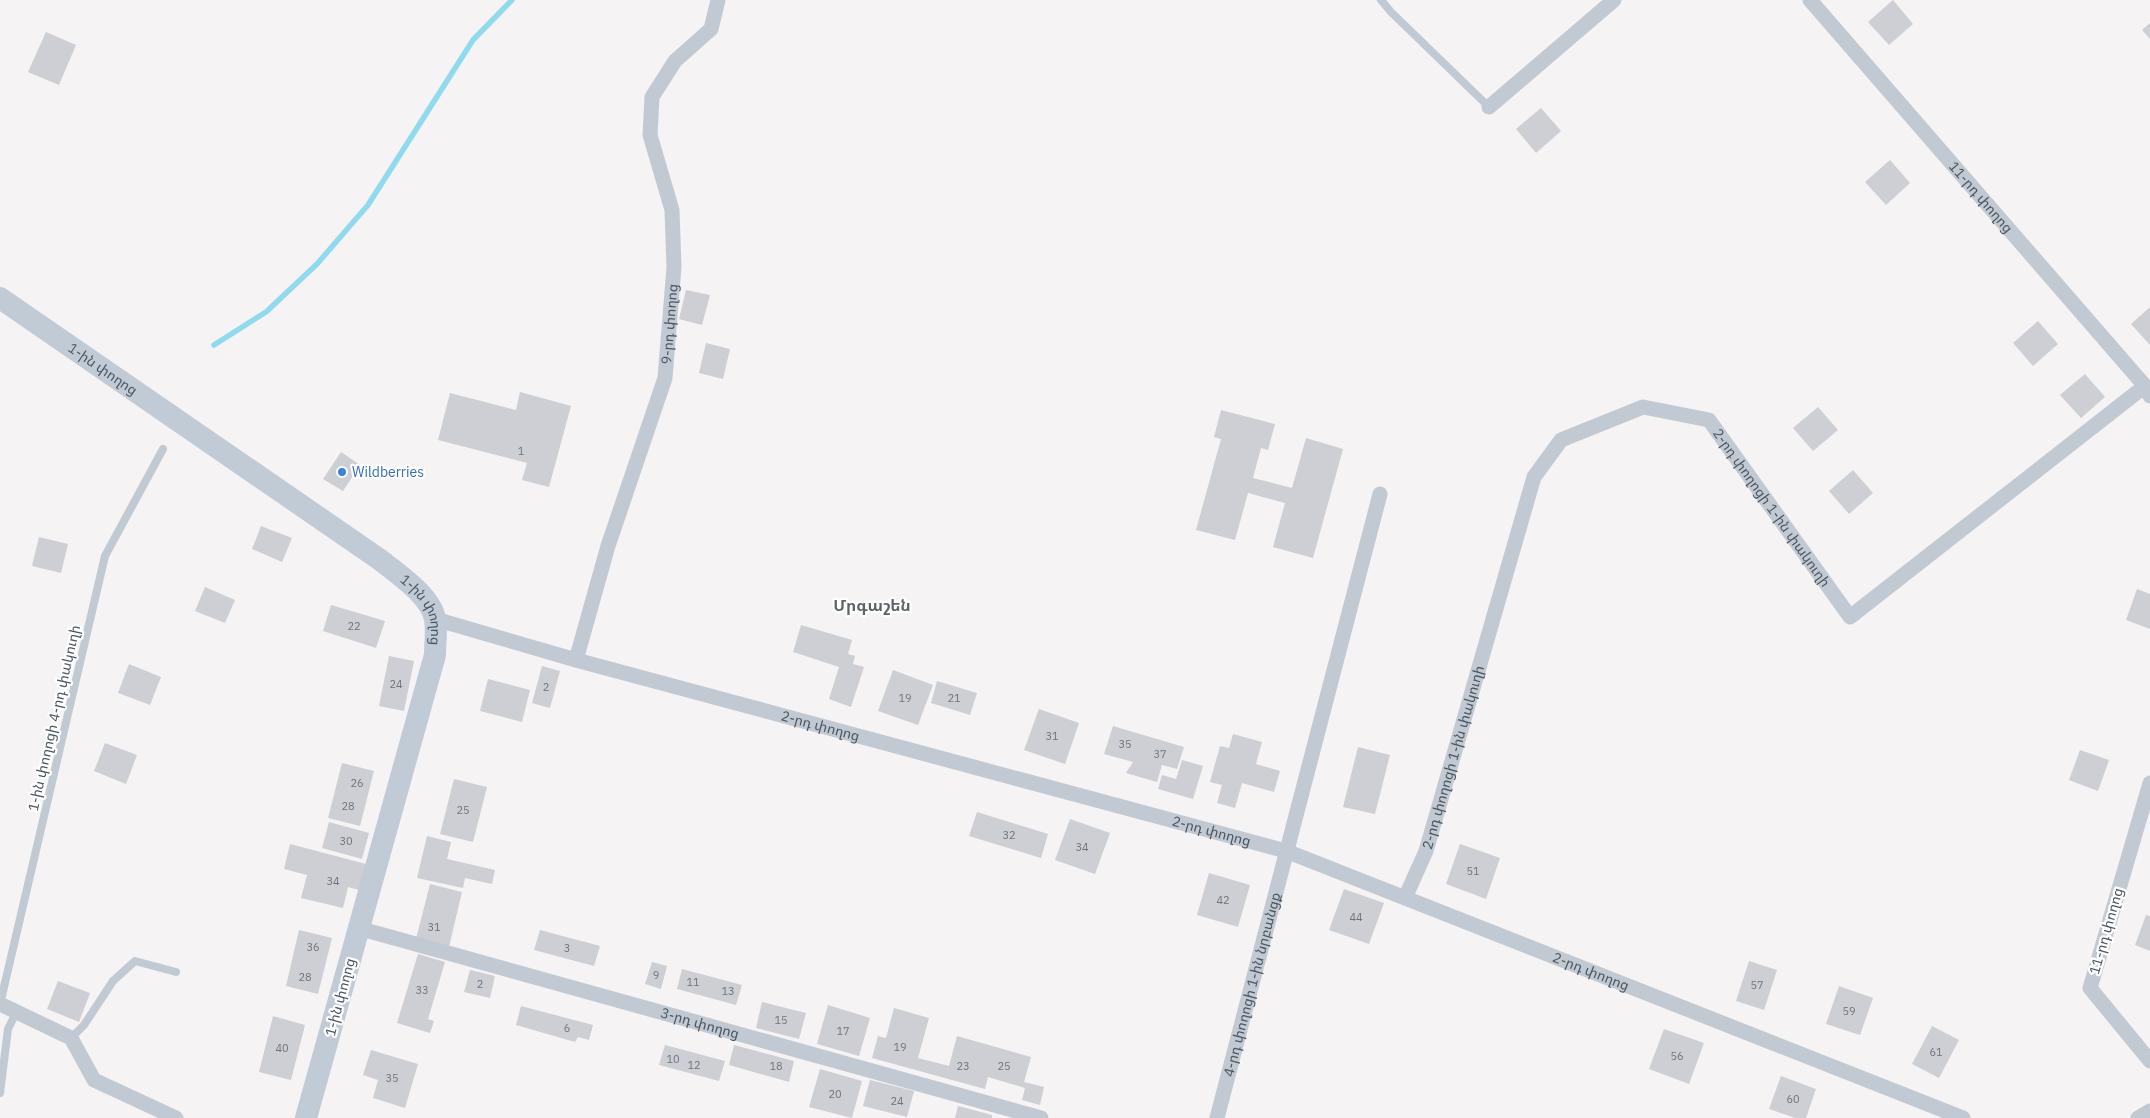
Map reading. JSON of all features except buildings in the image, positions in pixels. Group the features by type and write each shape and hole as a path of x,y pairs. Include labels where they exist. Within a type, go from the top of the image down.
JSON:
{"main road":[{"name":"1-ին փողոց","path":"0,298 379,560 412,586 431,608 435,619 435,655 306,1118"}],"street":[{"name":"9-րդ փողոց","path":"576,660 608,546 665,378 674,267 672,210 650,135 652,97 675,61 711,29 718,0"},
{"path":"1489,107 1614,0"},
{"name":"11-րդ փողոց","path":"1810,0 2148,388"},
{"name":"2-րդ փողոցի 1-ին փակուղի","path":"1405,898 1426,852 1534,477 1561,440 1643,407 1709,420 1850,617 2148,388"},
{"path":"1286,851 1380,494"},
{"name":"2-րդ փողոց","path":"435,619 576,660 1286,851 1963,1118"},
{"name":"11-րդ փողոց","path":"2150,783 2090,988 2150,1062"},
{"name":"4-րդ փողոցի 1-ին նրբանցք","path":"1218,1118 1286,851"},
{"name":"3-րդ փողոց","path":"358,928 1041,1118"},
{"path":"0,1004 17,1010 71,1038 94,1080 176,1118"},
{"path":"2138,1118 2150,1111"}],"lane":[{"path":"1381,0 1489,107"},
{"name":"1-ին փողոցի 4-րդ փակուղի","path":"0,1004 105,556 163,449"},
{"path":"71,1038 84,1025 113,980 135,961 176,972"},
{"path":"0,1093 8,1029 17,1010"}],"waterway":[{"path":"214,345 266,312 317,264 368,205 473,40 512,0"}],"place":[{"name":"Wildberries","path":"342,472"}],"district":[{"name":"Մրգաշեն","path":"872,605"}]}
